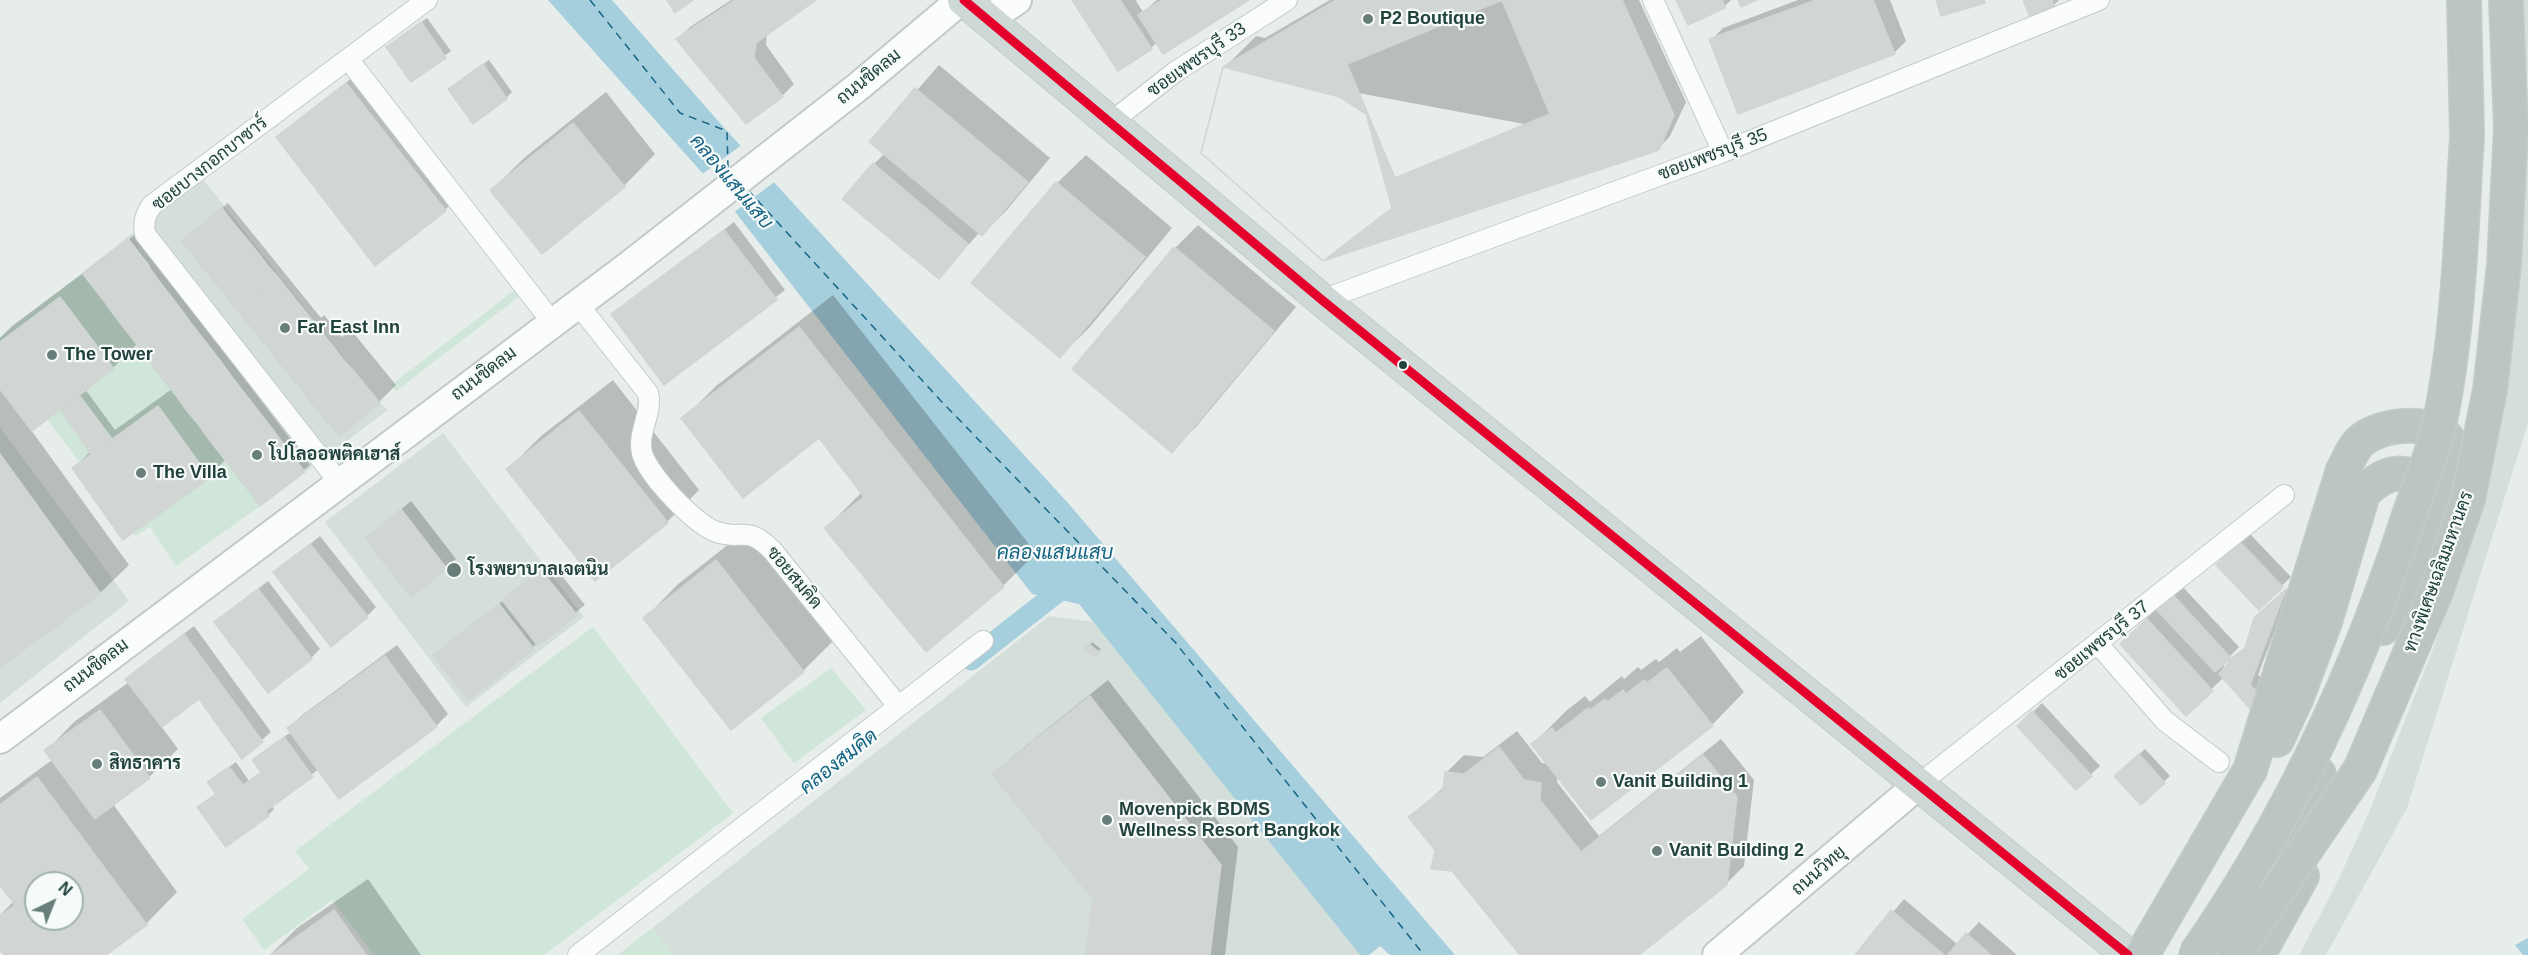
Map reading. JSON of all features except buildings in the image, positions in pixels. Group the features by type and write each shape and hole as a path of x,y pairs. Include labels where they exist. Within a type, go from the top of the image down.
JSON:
{"highway":[{"path":"2195,955 2264,851 2320,736 2385,589 2440,423 2458,285 2467,137 2464,0"},
{"name":"ทางพิเศษเฉลิมมหานคร","path":"2234,955 2360,770 2436,592 2468,500 2490,390 2504,265 2511,128 2505,0"},
{"path":"2142,955 2250,770 2343,470 2358,443 2379,430 2397,426 2421,427 2446,437 2456,456 2424,598 2340,800 2258,955"},
{"path":"2156,955 2181,921 2254,788 2297,697 2325,622 2363,494 2375,481 2396,473 2417,477 2448,495"},
{"path":"2222,955 2293,828 2318,778 2391,609 2433,520 2448,495"}],"main road":[{"path":"962,0 1322,300 2128,955"}],"street":[{"name":"ซอยบางกอกบาซาร์","path":"339,482 145,234 146,214 152,205 182,182 427,0"},
{"name":"ถนนชิดลม","path":"0,739 626,268 859,86 962,0"},
{"path":"987,20 1017,0"},
{"name":"ซอยเพชรบุรี 33","path":"1110,123 1175,72 1287,0"},
{"path":"1653,0 1723,152"},
{"name":"ซอยเพชรบุรี 35","path":"1322,300 1723,152 2099,0"},
{"path":"355,68 552,322"},
{"name":"ซอยสมคิด","path":"577,303 648,393 650,402 642,439 642,454 670,496 701,523 718,533 745,533 759,538 766,544 898,706"},
{"name":"ซอยเพชรบุรี 37","path":"1918,785 2284,495"},
{"path":"578,955 982,640"},
{"path":"2098,644 2165,721 2218,762"},
{"name":"ถนนวิทยุ","path":"1717,955 1918,785"}],"shaded area":[{"path":"2523,0 2528,0 2528,83"},
{"path":"2528,83 2528,423 2407,808 2326,955 2299,955 2336,885 2370,810 2438,636 2502,409 2521,250"},
{"path":"202,178 380,403 388,410 260,506 82,273"},
{"path":"0,427 129,601 0,703"},
{"name":"โรงพยาบาลเจตนิน","path":"443,433 584,617 466,707 325,522"},
{"path":"1049,616 1094,622 1360,955 618,955"}],"green space":[{"path":"82,273 260,506 176,566 150,527 135,536 0,357 0,337"},
{"path":"516,289 521,295 396,391 391,385"},
{"path":"593,627 733,813 544,955 374,955 332,900 264,950 242,919 309,869 295,851"},
{"path":"831,668 866,710 794,763 761,718"},
{"path":"652,928 674,955 618,955"}],"water":[{"name":"คลองแสนแสบ","path":"548,0 612,0 727,131 1068,503 1455,955 1390,955 1380,946 1369,955 1360,955 1079,604 1032,594 722,195"},
{"path":"2528,938 2528,955 2523,955 2515,945"}],"pier":[{"path":"743,144 777,180 733,213 701,175"}],"waterway":[{"name":"คลองสมคิด","path":"971,660 1072,581"}],"ferry route":[{"path":"590,0 680,113 727,131 730,171"},
{"path":"748,190 941,401 1175,642 1424,955"}],"transit line":[{"path":"964,0 1322,300 2128,955"}],"place":[{"name":"P2 Boutique","path":"1368,19"},
{"name":"Far East Inn","path":"285,328"},
{"name":"The Tower","path":"52,355"},
{"name":"โปโลออพติคเฮาส์","path":"257,455"},
{"name":"The Villa","path":"141,473"},
{"name":"โรงพยาบาลเจตนิน","path":"454,570"},
{"name":"สิทธาคาร","path":"97,764"},
{"name":"Vanit Building 1","path":"1601,782"},
{"name":"Movenpick BDMS Wellness Resort Bangkok","path":"1107,820"},
{"name":"Vanit Building 2","path":"1657,851"}]}
